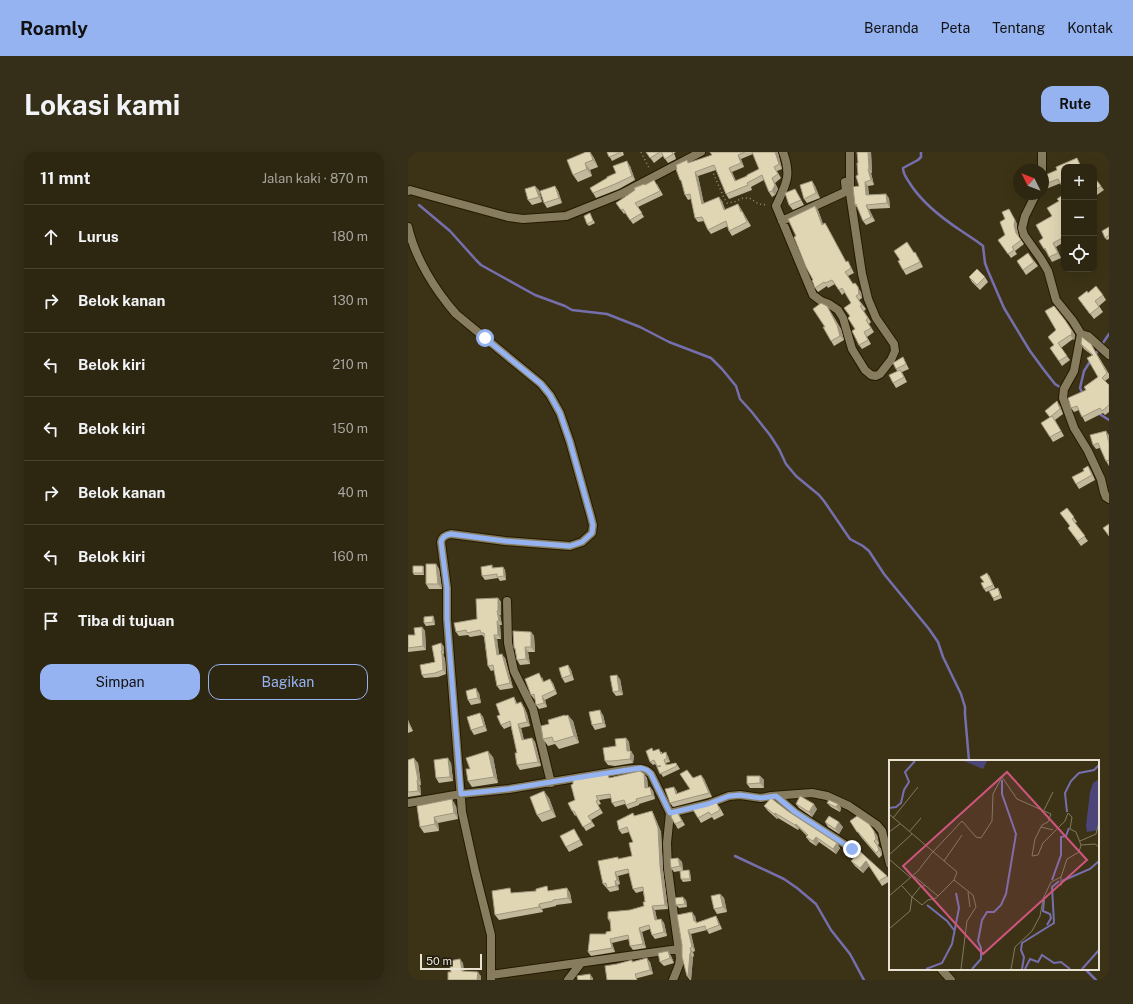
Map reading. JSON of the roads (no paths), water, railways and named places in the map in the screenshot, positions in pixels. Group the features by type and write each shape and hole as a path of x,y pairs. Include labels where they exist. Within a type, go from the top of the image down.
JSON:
{"street":[{"path":"408,191 414,190 424,194 523,220 566,216 622,194 701,152"},
{"path":"782,152 786,162 788,175 776,206 813,295 838,310 843,318 852,349 865,370 871,375 876,376 880,374 891,360 895,351 894,344 876,318 868,299 862,274 850,194 850,152"},
{"path":"1042,152 1042,164"},
{"path":"782,221 843,194 846,190 845,178 850,174"},
{"path":"1033,200 1025,216 1022,228 1024,235 1048,271 1056,300 1073,321 1081,334 1074,371 1064,389 1063,398 1074,428 1088,451 1101,479 1106,497 1109,499"},
{"path":"408,227 410,237 424,268 445,302 456,314 541,384 550,395 560,413 570,442 593,525 592,533 587,538 582,542 570,546 505,541 451,534 445,535 441,542 447,588 447,619 462,812 491,935 491,977 679,949"},
{"path":"1081,334 1088,336 1109,355"},
{"path":"507,601 508,643 514,670 532,709 551,783"},
{"path":"408,803 461,794 551,783 641,768 647,770 651,774 670,813 667,844 668,869 680,958 673,980"},
{"path":"670,813 708,804 729,796 740,795 761,798 812,793 827,796 863,814 880,828 889,860"},
{"path":"776,796 795,812 852,849"},
{"path":"568,980 581,963"},
{"path":"942,970 951,980"}],"waterway":[{"path":"921,152 921,157 918,160 903,168 906,177 914,189 933,210 983,246 985,263 1004,308 1030,351 1055,384 1063,389"},
{"path":"419,205 450,231 481,265 535,295 572,310 607,314 640,327 669,342 711,358 722,369 736,386 740,399 770,435 786,464 796,476 819,495 850,539 869,551 884,574 938,642 943,657 961,694 965,707 969,760"},
{"path":"1095,355 1109,334"},
{"path":"1083,394 1080,388 1084,371 1091,360"},
{"path":"1098,413 1109,420"},
{"path":"735,856 784,879 816,904 831,930 850,954 864,980"},
{"path":"1086,970 1096,980"}]}
